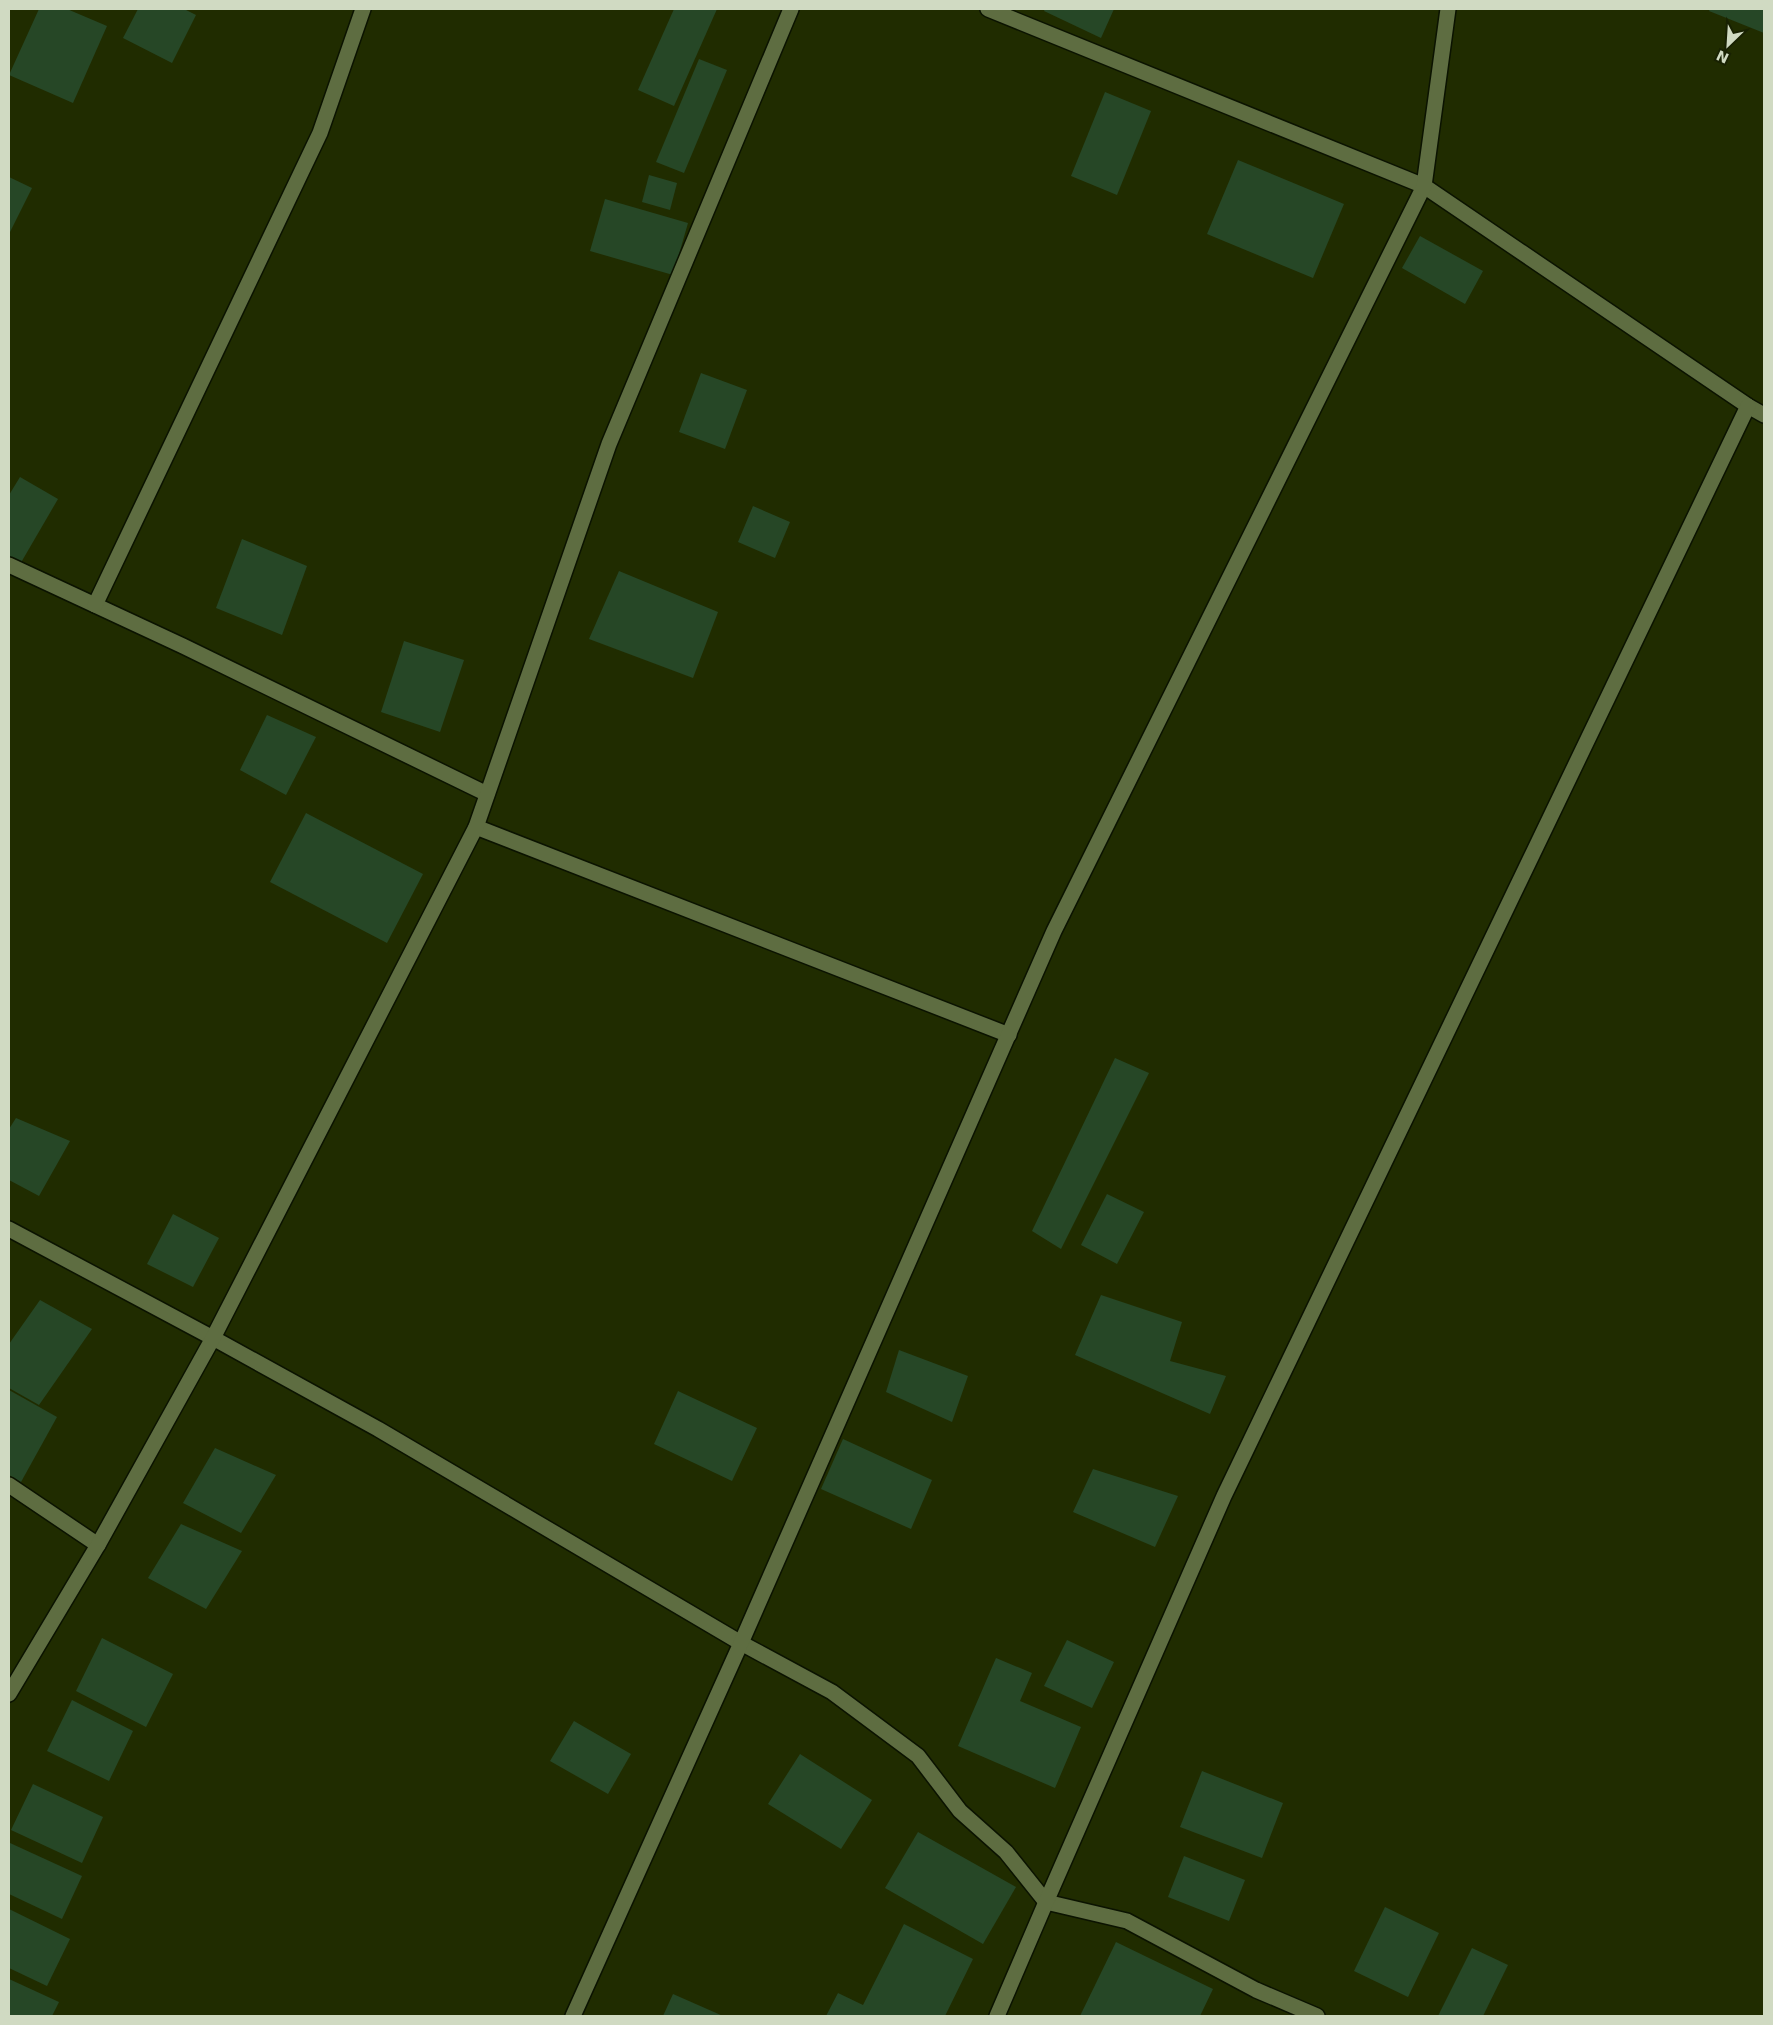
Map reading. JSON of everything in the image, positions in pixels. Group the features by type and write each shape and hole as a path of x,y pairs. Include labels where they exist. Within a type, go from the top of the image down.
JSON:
{"street":[{"path":"95,605 320,133 363,9"},
{"path":"9,1694 98,1545 213,1338 476,827 609,444 791,9"},
{"path":"988,9 1424,186 1764,415"},
{"path":"573,2016 741,1643 1054,931 1424,186 1448,9"},
{"path":"997,2016 1224,1496 1748,406"},
{"path":"9,565 487,794"},
{"path":"476,827 1009,1035"},
{"path":"9,1229 378,1429 741,1643 832,1692 918,1756 960,1811 1006,1852 1046,1902 1127,1921 1256,1990 1317,2016"},
{"path":"9,1485 98,1545"}],"building":[{"path":"39,9 67,9 107,26 73,103 9,75"},
{"path":"138,9 184,9 196,15 172,63 123,38"},
{"path":"674,9 717,9 674,106 638,90"},
{"path":"1045,9 1114,9 1101,38 1044,11"},
{"path":"1710,9 1764,9 1764,33 1709,11"},
{"path":"699,59 727,70 684,173 656,162"},
{"path":"1105,92 1151,111 1117,195 1071,176"},
{"path":"1238,160 1344,204 1313,278 1207,234"},
{"path":"649,175 677,183 670,210 642,202"},
{"path":"9,177 32,188 9,234"},
{"path":"605,199 688,223 673,275 590,251"},
{"path":"1420,236 1483,271 1465,304 1402,268"},
{"path":"701,373 747,390 725,449 679,432"},
{"path":"20,477 58,499 19,566 9,560 9,495"},
{"path":"753,506 790,522 775,558 738,542"},
{"path":"242,539 307,566 282,635 216,608"},
{"path":"619,571 718,612 693,678 589,639"},
{"path":"404,641 464,660 440,732 381,712"},
{"path":"267,715 316,737 286,795 240,770"},
{"path":"306,813 423,874 387,943 270,882"},
{"path":"1115,1058 1149,1073 1061,1249 1032,1231"},
{"path":"16,1118 70,1141 39,1196 9,1180 9,1129"},
{"path":"1107,1194 1144,1212 1117,1264 1081,1245"},
{"path":"173,1214 219,1238 193,1287 147,1264"},
{"path":"1101,1295 1182,1322 1170,1361 1226,1376 1210,1414 1075,1355"},
{"path":"40,1300 92,1329 39,1405 9,1388 9,1344"},
{"path":"899,1350 968,1376 952,1422 886,1392"},
{"path":"9,1390 57,1417 21,1482 9,1475"},
{"path":"678,1391 757,1428 732,1481 654,1444"},
{"path":"843,1439 932,1480 911,1529 821,1489"},
{"path":"215,1448 276,1475 241,1533 183,1503"},
{"path":"1093,1469 1178,1496 1155,1547 1073,1512"},
{"path":"181,1524 242,1551 206,1609 148,1578"},
{"path":"102,1638 173,1674 146,1727 76,1691"},
{"path":"1067,1640 1114,1662 1092,1708 1044,1686"},
{"path":"996,1658 1032,1673 1020,1701 1081,1727 1055,1788 958,1746"},
{"path":"72,1700 133,1731 109,1781 47,1751"},
{"path":"574,1721 631,1754 608,1794 550,1761"},
{"path":"800,1754 872,1800 841,1849 768,1804"},
{"path":"1202,1771 1283,1803 1262,1858 1180,1827"},
{"path":"33,1784 103,1817 82,1863 11,1830"},
{"path":"918,1832 1016,1887 983,1944 885,1888"},
{"path":"10,1843 82,1876 62,1919 9,1894"},
{"path":"1184,1856 1245,1880 1229,1921 1168,1897"},
{"path":"1385,1907 1439,1933 1408,1997 1354,1971"},
{"path":"9,1909 70,1939 47,1986 9,1968"},
{"path":"904,1924 973,1959 945,2016 826,2016 838,1993 863,2005"},
{"path":"1116,1942 1213,1989 1200,2016 1080,2016"},
{"path":"1472,1948 1508,1965 1483,2016 1438,2016"},
{"path":"9,1979 59,2002 52,2016 9,2016"},
{"path":"673,1994 723,2016 663,2016"}]}
